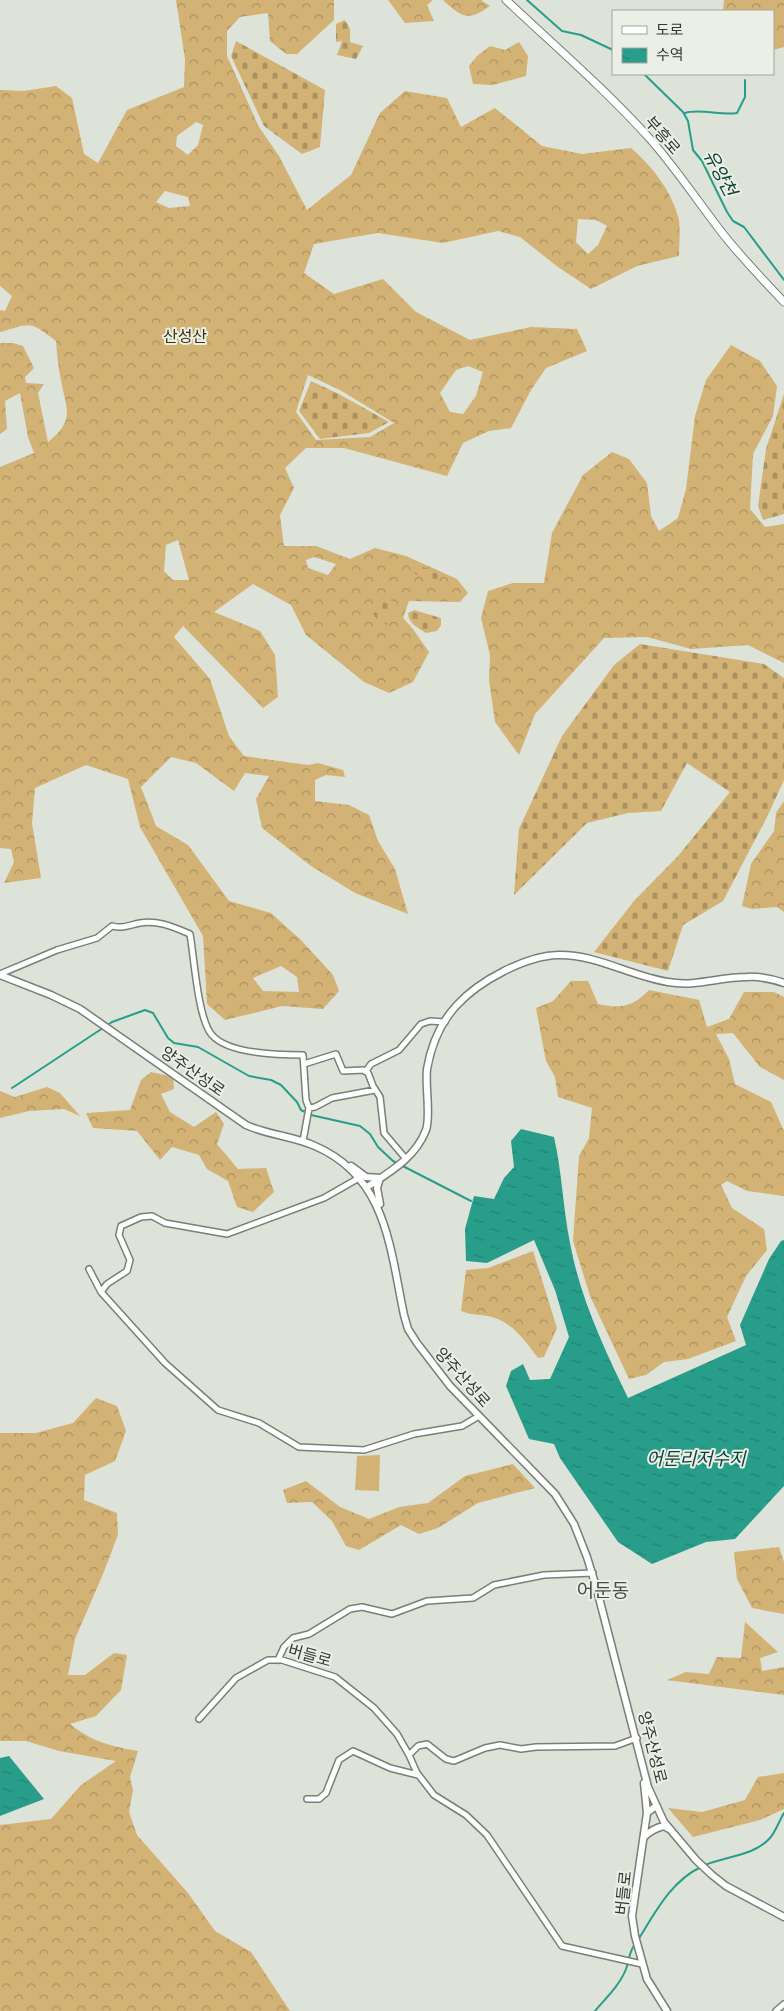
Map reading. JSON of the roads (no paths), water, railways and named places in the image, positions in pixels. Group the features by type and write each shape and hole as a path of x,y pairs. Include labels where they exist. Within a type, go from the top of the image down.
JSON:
{"main road":[{"name":"부흥로","path":"506,0 595,82 652,141 750,266 784,302"}],"street":[{"path":"0,974 57,950 97,938 112,926 121,928 140,923 162,922 190,934 202,1008 212,1036 229,1046 237,1048 278,1055 303,1055 308,1109 304,1141"},
{"path":"367,1187 405,1160 419,1143 427,1128 427,1070 432,1048 445,1022 457,1005 469,994 501,973 528,960 557,955 581,956 666,982 679,984 697,984 747,977 772,979 784,983"},
{"name":"양주산성로","path":"0,974 80,1009 246,1125 265,1132 304,1141 325,1150 340,1161 367,1187 384,1223 389,1240 400,1300 408,1329 422,1351 450,1386 560,1501 577,1530 593,1573 643,1766 656,1806 670,1830 706,1870 726,1886 784,1917"},
{"path":"366,1072 371,1064 399,1050 422,1024 430,1021 445,1022"},
{"path":"304,1064 336,1054 343,1071 368,1073 380,1097 384,1132 405,1160"},
{"path":"308,1109 321,1105 332,1098 376,1090"},
{"path":"340,1161 345,1162 366,1177 380,1178"},
{"path":"101,1292 107,1284 127,1271 130,1260 119,1235 121,1226 141,1217 152,1216 165,1223 227,1234 324,1198 359,1178"},
{"path":"380,1178 377,1192 386,1218 384,1223"},
{"path":"89,1269 101,1292 165,1363 218,1410 259,1423 299,1447 364,1450 414,1434 462,1426 479,1416"},
{"path":"278,1660 284,1647 293,1638 309,1634 350,1610 362,1607 392,1614 427,1601 473,1598 494,1585 544,1575 593,1573"},
{"name":"버들로","path":"198,1719 236,1678 268,1660 278,1660 308,1667 335,1677 374,1708 397,1734 418,1775 434,1795 466,1815 487,1835 562,1946 642,1964"},
{"path":"409,1755 418,1746 427,1744 446,1759 454,1761 485,1748 500,1745 521,1749 536,1747 614,1746 636,1738"},
{"path":"307,1799 319,1799 326,1793 338,1760 353,1751 390,1768 418,1775"},
{"name":"버들로","path":"643,1766 647,1813 633,1908 634,1936 646,1979 667,2011"},
{"path":"647,1813 656,1806"},
{"path":"644,1837 651,1830 658,1827 664,1826 670,1830"},
{"path":"776,2011 784,2004"}],"water":[{"name":"어둔리저수지","path":"521,1129 554,1137 574,1263 586,1303 628,1398 746,1345 740,1325 769,1259 781,1241 784,1240 784,1486 735,1539 706,1542 652,1564 618,1542 560,1458 554,1444 529,1439 506,1386 511,1371 523,1364 530,1380 550,1379 569,1337 555,1290 534,1240 487,1263 466,1261 465,1229 474,1196 494,1199 504,1178 514,1167 511,1141"},
{"path":"9,1756 44,1799 0,1816 0,1758"}],"waterway":[{"name":"유양천","path":"527,0 562,31 581,35 612,50"},
{"name":"유양천","path":"645,75 683,112 688,121 693,150 702,161 727,212 733,221 744,227 784,280"},
{"path":"685,113 697,111 724,114 737,113 745,97 745,80"},
{"path":"12,1088 112,1022 145,1010 153,1013 168,1038 174,1043 198,1047 249,1076 271,1080 281,1085 297,1102 301,1110 311,1115 360,1126 370,1134 378,1147 393,1161 471,1201"},
{"path":"705,1865 748,1852 764,1844 772,1835 784,1813"},
{"path":"638,1940 672,1889 690,1873 701,1867"},
{"path":"595,2011 620,1981 635,1944"}],"district":[{"name":"어둔동","path":"603,1590"}],"park label":[{"name":"산성산","path":"185,336"}]}
